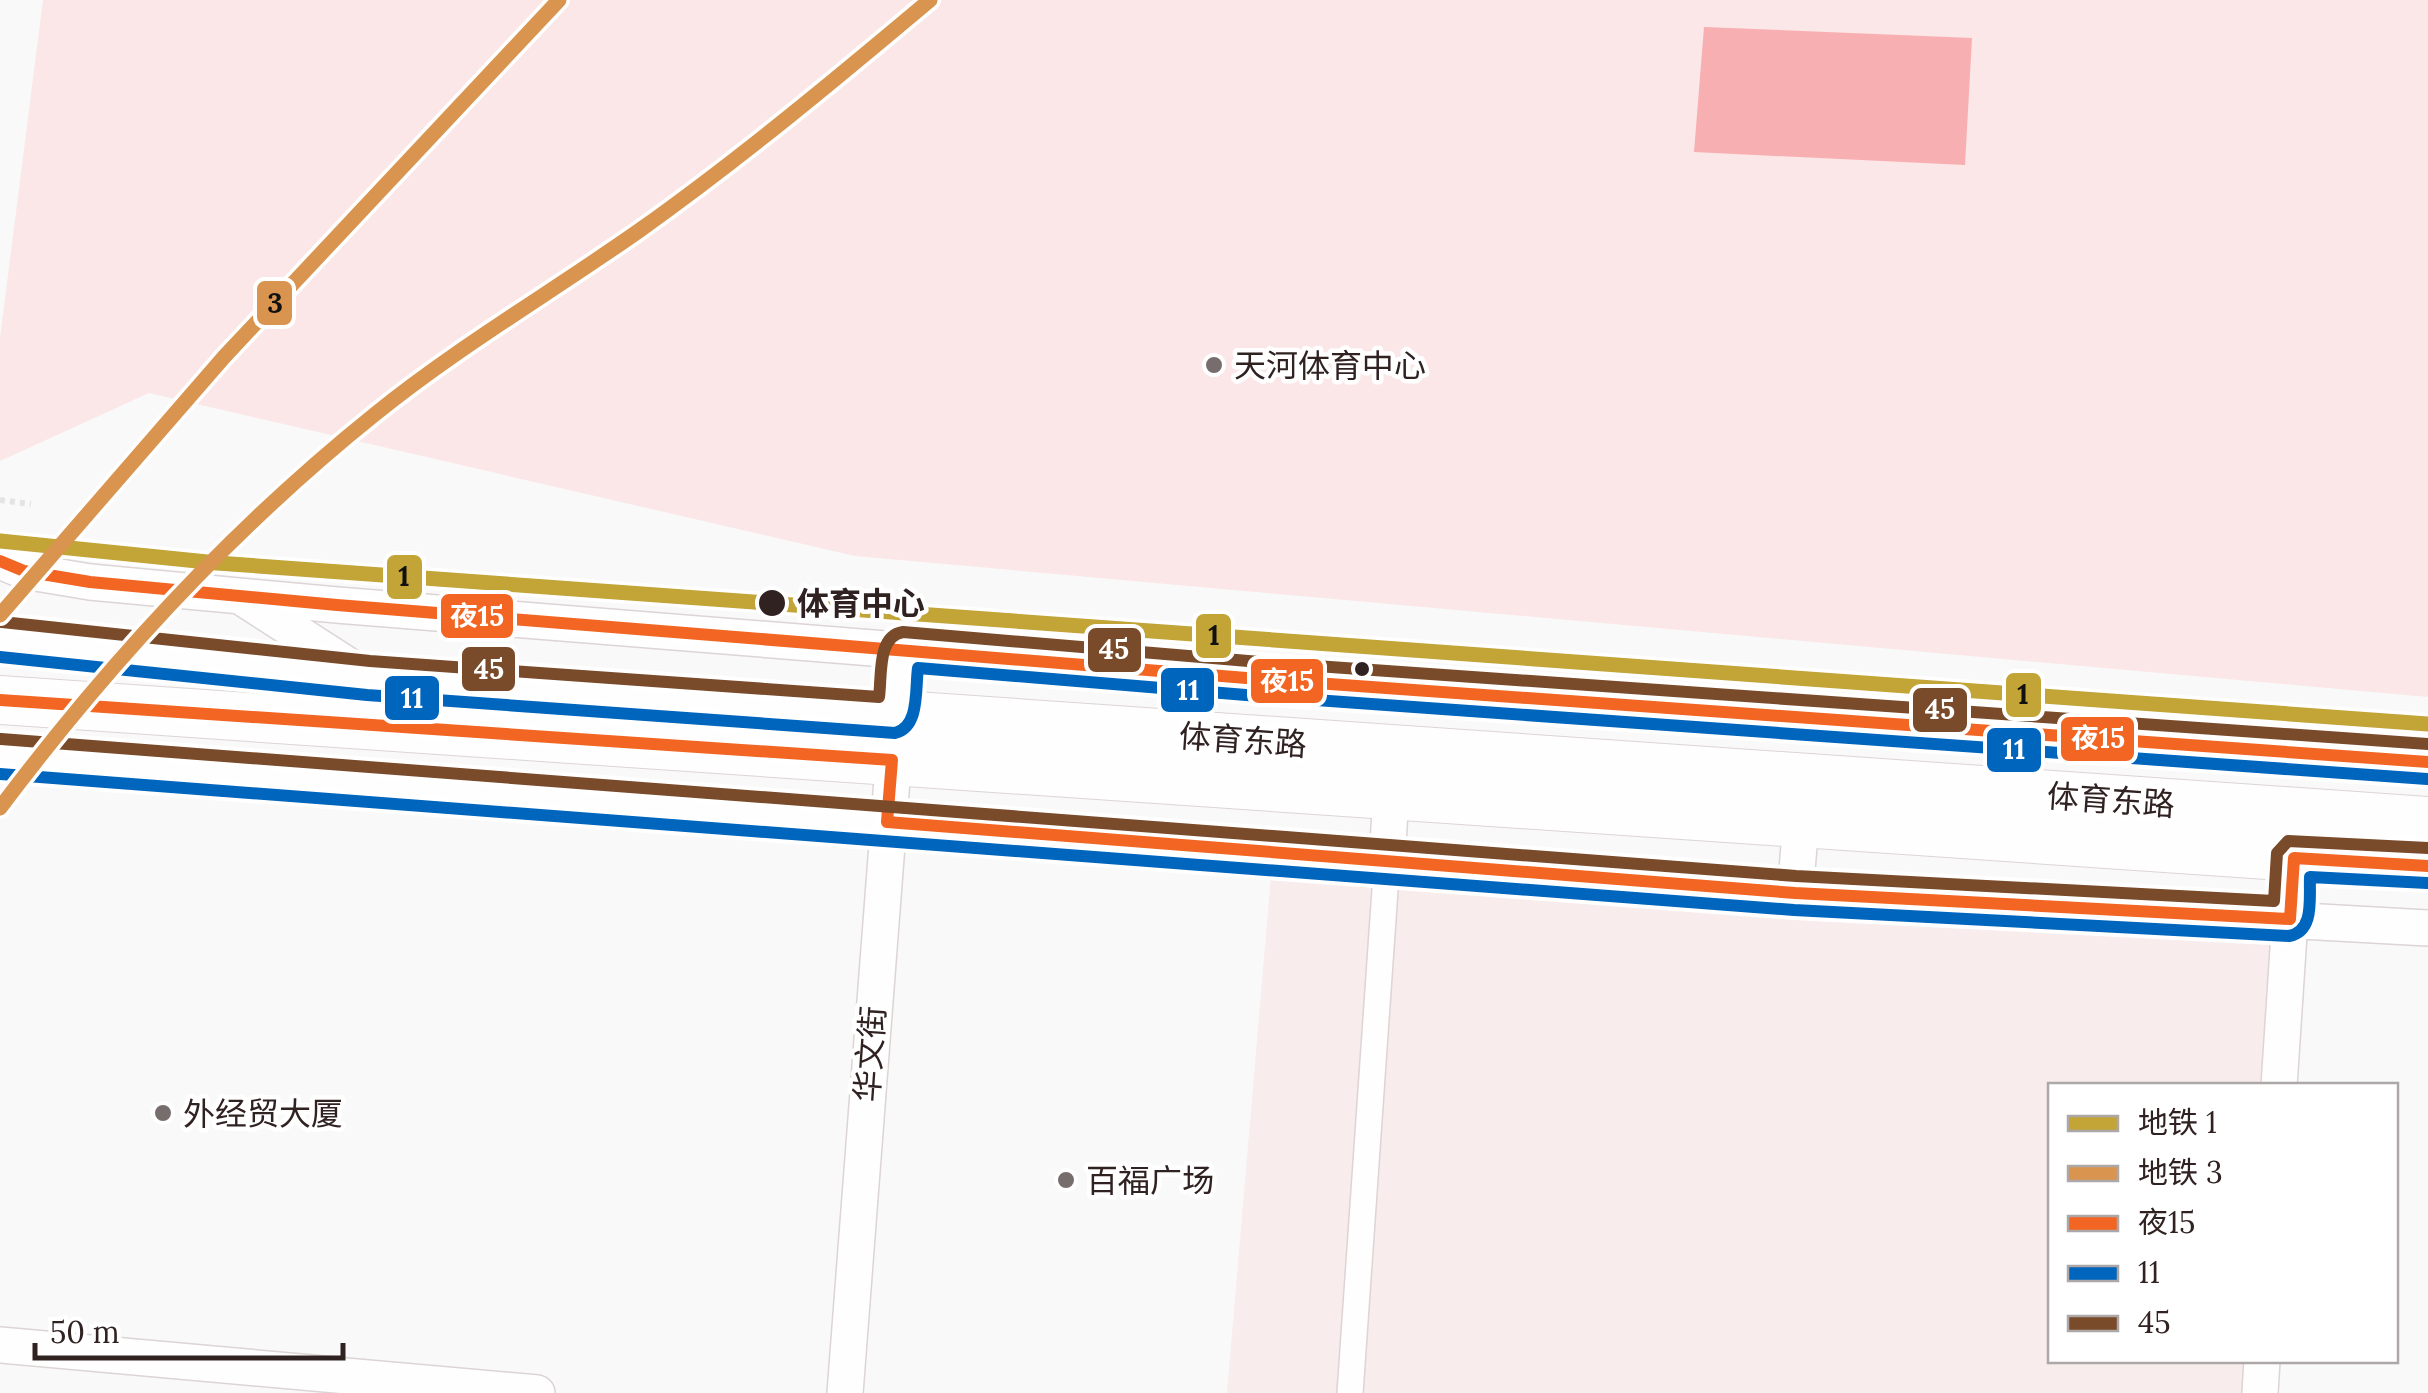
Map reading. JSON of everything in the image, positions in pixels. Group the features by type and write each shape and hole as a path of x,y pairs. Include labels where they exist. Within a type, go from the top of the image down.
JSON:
{"main road":[{"name":"体育东路","path":"0,639 1391,793 2428,866"},
{"name":"体育东路","path":"0,700 894,738 2428,821"}],"street":[{"path":"0,561 24,571 90,582 240,596 1259,679 2428,762"},
{"path":"240,596 368,678"},
{"name":"华文街","path":"845,1393 902,648"},
{"path":"0,756 888,822 1386,876 1796,893 2428,928"},
{"path":"1350,1393 1391,793"},
{"path":"1796,893 1801,822"},
{"path":"2279,1083 2294,858"},
{"path":"0,1345 537,1393"},
{"path":"2260,1393 2262,1363"}],"path":[{"path":"0,500 31,504"}],"shaded area":[{"name":"天河体育中心","path":"43,0 2428,0 2428,697 855,556 149,393 0,461 0,338"},
{"path":"1704,27 1972,38 1965,165 1694,152"},
{"path":"1271,876 1770,909 2277,934 2267,1083 2048,1083 2048,1363 2250,1363 2248,1393 1227,1393"}],"metro line":[{"name":"3","path":"0,615 224,357 559,0"},
{"name":"3","path":"0,808 84,701 175,600 322,459 439,366 715,175 930,0"},
{"name":"1","path":"0,541 217,563 2428,724"}],"transit line":[{"name":"夜15","path":"0,561 24,571 90,582 337,605 1259,679 2428,762"},
{"name":"45","path":"2,622 370,661 879,697 885,649 895,635 903,632 1260,662 2428,744"},
{"name":"11","path":"0,657 367,695 895,733 909,723 912,715 918,668 2427,779"},
{"name":"夜15","path":"0,700 892,760 887,822 1795,893 2290,919 2294,858 2428,866"},
{"name":"45","path":"1,739 1796,876 2274,901 2277,853 2288,841 2428,848"},
{"name":"11","path":"0,774 1794,910 2289,936 2307,921 2310,877 2427,883"}],"place":[{"name":"天河体育中心","path":"1214,365"},
{"name":"体育中心","path":"772,603"},
{"name":"外经贸大厦","path":"163,1113"},
{"name":"百福广场","path":"1066,1180"}]}
